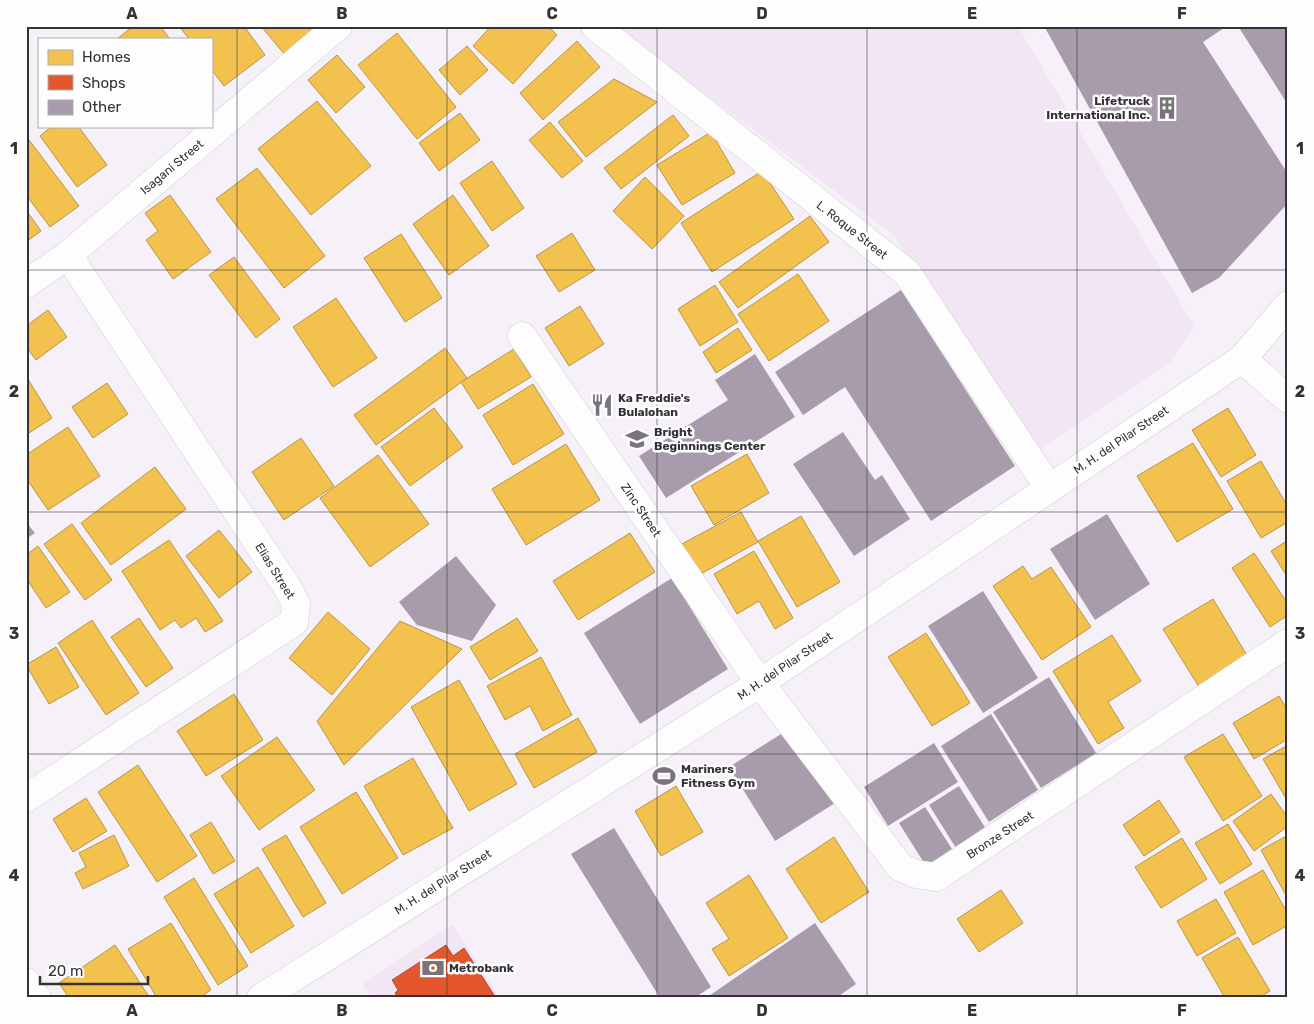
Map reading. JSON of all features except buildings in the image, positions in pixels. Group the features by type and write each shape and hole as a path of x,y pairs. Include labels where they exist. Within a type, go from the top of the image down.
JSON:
{"street":[{"name":"Isagani Street","path":"26,284 68,255 338,26"},
{"name":"L. Roque Street","path":"595,26 907,273 1049,488"},
{"name":"Elias Street","path":"26,798 294,622 296,604 287,587 68,255"},
{"name":"M. H. del Pilar Street","path":"261,998 760,684 1242,359 1288,305"},
{"name":"Zinc Street","path":"522,336 760,684"},
{"path":"1242,359 1288,399"},
{"name":"Bronze Street","path":"760,684 900,867 916,874 936,877 1288,643"},
{"path":"26,982 37,998"}],"shaded area":[{"path":"615,26 1018,26 1194,326 1169,363 1039,450 892,234"},
{"name":"Metrobank","path":"453,925 500,998 372,998 362,983"}],"place":[{"name":"Lifetruck International Inc.","path":"1167,108"},
{"name":"Ka Freddie's Bulalohan","path":"602,405"},
{"name":"Bright Beginnings Center","path":"637,439"},
{"name":"Mariners Fitness Gym","path":"664,776"},
{"name":"Metrobank","path":"433,968"}]}
